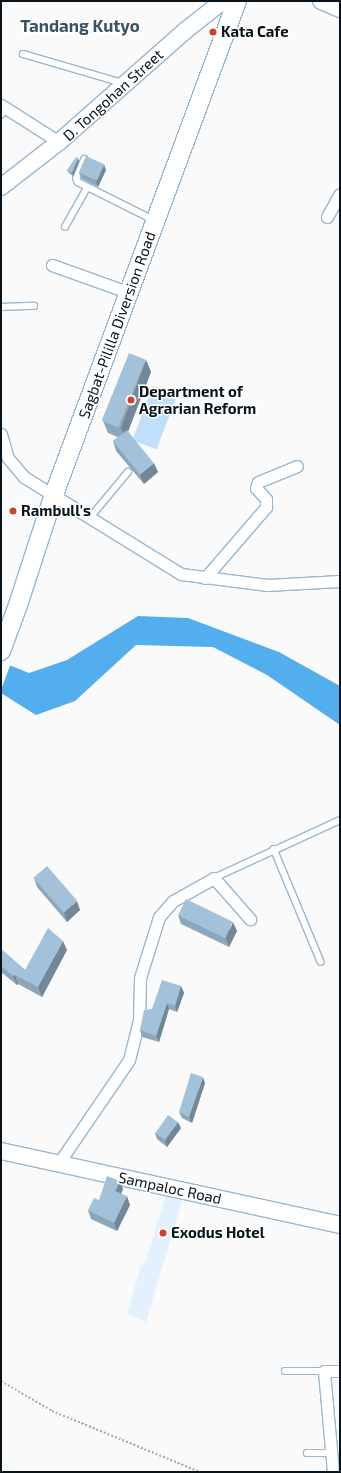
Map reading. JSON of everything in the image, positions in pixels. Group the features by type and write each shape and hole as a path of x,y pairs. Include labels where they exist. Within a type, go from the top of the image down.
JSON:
{"main road":[{"name":"D. Tongohan Street","path":"1,187 59,142 124,83 223,1"},
{"name":"Sagbat-Pililla Diversion Road","path":"1,650 18,605 53,497 130,293 237,1"},
{"path":"321,1 340,9"},
{"name":"Sampaloc Road","path":"1,1151 340,1225"}],"street":[{"path":"3,109 59,142"},
{"path":"327,217 340,194"},
{"path":"52,264 130,293"},
{"path":"1,434 8,458 14,468 53,497 181,574 267,585 340,581"},
{"path":"205,578 266,507 266,499 256,488 258,482 297,466"},
{"path":"58,1164 129,1060 139,1020 140,978 159,918 173,901 214,878 250,919"},
{"path":"333,1472 324,1371 340,1371"}],"lane":[{"path":"23,54 124,83"},
{"path":"85,159 77,178 86,188 156,221"},
{"path":"65,227 86,188"},
{"path":"1,306 34,306"},
{"path":"89,519 128,472"},
{"path":"214,878 274,849 340,820"},
{"path":"274,849 321,962"},
{"path":"286,1371 324,1371"},
{"path":"307,1453 331,1453"}],"path":[{"path":"1,1381 52,1411 200,1472"}],"shaded area":[{"path":"153,386 177,395 156,449 132,440"},
{"name":"Exodus Hotel","path":"166,1194 182,1201 146,1322 127,1314 141,1266 145,1264"}],"water":[{"path":"138,616 188,618 279,652 340,686 340,725 267,675 213,647 136,645 75,701 36,715 1,693 1,657 9,665 29,673 67,660"}],"pier":[{"path":"1,655 11,663 1,690"}],"building":[{"path":"86,156 104,164 97,181 79,172"},
{"path":"76,157 78,158 72,173 67,170"},
{"path":"129,353 146,360 118,427 102,421"},
{"path":"127,430 154,463 140,475 113,441"},
{"path":"47,866 77,901 64,913 33,878"},
{"path":"186,899 233,922 225,938 178,915"},
{"path":"48,928 63,941 38,987 15,975 13,976 1,966 1,949 25,970"},
{"path":"162,980 181,986 175,1006 167,1003 156,1036 140,1030 144,1010 152,1009"},
{"path":"191,1073 203,1077 189,1117 179,1112"},
{"path":"168,1115 178,1122 165,1140 155,1133"},
{"path":"107,1176 120,1181 115,1191 127,1196 114,1223 88,1210 94,1198 99,1200"}],"place":[{"name":"Kata Cafe","path":"213,32"},
{"name":"Department of Agrarian Reform","path":"131,400"},
{"name":"Rambull's","path":"13,511"},
{"name":"Exodus Hotel","path":"163,1233"}],"district":[{"name":"Tandang Kutyo","path":"80,26"}]}
